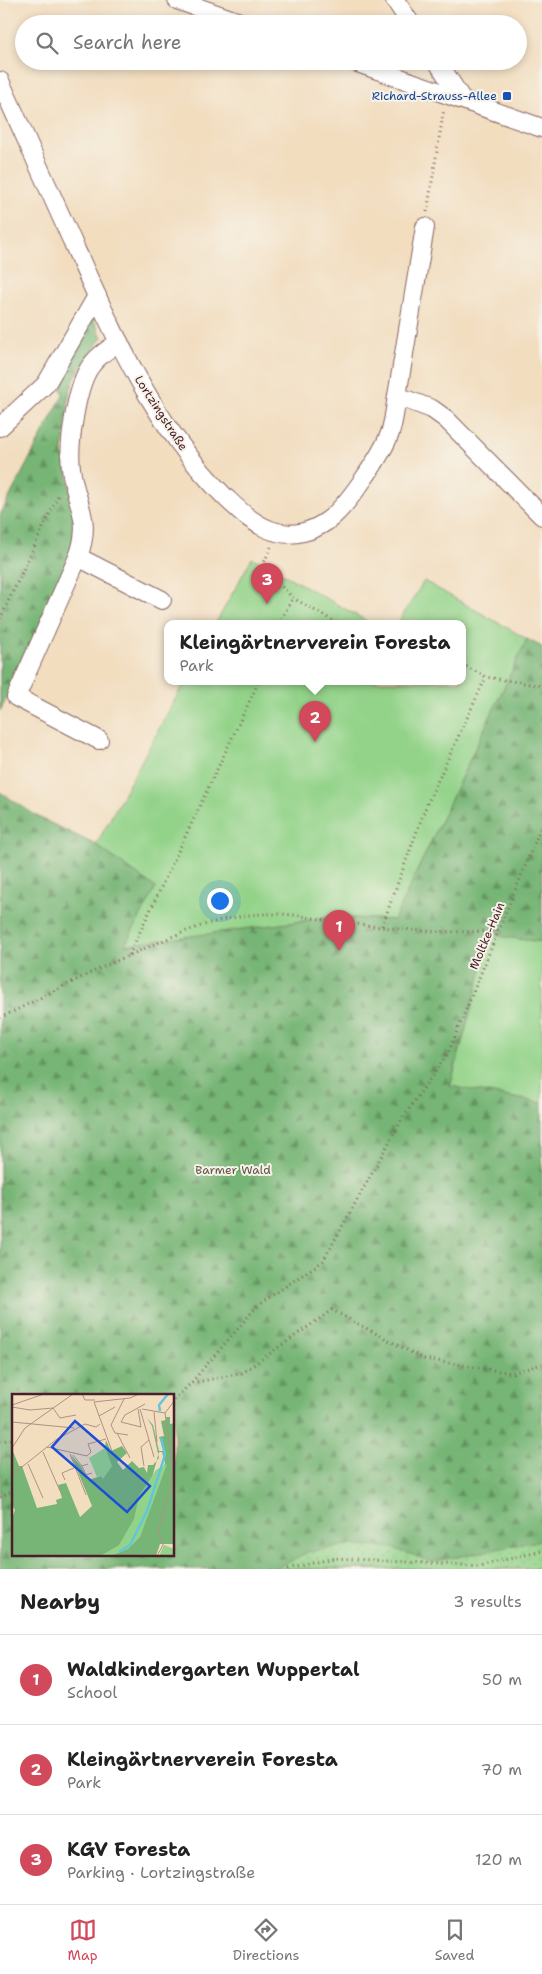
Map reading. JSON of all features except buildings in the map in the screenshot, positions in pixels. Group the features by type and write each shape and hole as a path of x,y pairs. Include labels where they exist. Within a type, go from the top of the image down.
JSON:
{"street":[{"path":"177,0 220,15"},
{"path":"395,0 405,15"},
{"path":"379,70 542,128"},
{"path":"442,70 461,98"},
{"name":"Lortzingstraße","path":"0,81 118,342 163,419 208,480 240,512 257,524 278,532 297,533 317,528 335,516 381,452 391,431 424,227"},
{"path":"0,427 46,384 97,296"},
{"path":"99,740 16,697 85,539 84,519 70,468 70,443 75,412 87,371 99,355 118,342"},
{"path":"397,396 432,409 446,419 542,516"},
{"path":"78,557 162,600"}],"path":[{"path":"424,227 444,109"},
{"path":"0,619 70,468"},
{"path":"269,552 262,567 293,598 332,620"},
{"path":"281,620 293,598"},
{"path":"466,666 486,677 542,686"},
{"path":"382,926 427,804 486,677"},
{"path":"129,955 257,685"},
{"name":"Moltke-Hain","path":"175,1399 192,1383 258,1305 323,1261 402,1119 448,1053 542,825"},
{"path":"0,1018 129,955 169,937 213,922 264,914 302,914 340,922 428,932 500,930"},
{"path":"192,1383 242,1373 332,1310 424,1359 511,1373 542,1364"},
{"path":"0,1497 12,1493"},
{"path":"288,1569 334,1558 479,1566 542,1551"}],"green space":[{"path":"92,316 102,337 75,377 69,395 63,453 78,523 76,548 0,711 0,515 63,395 58,375"},
{"path":"252,558 365,620 218,620"},
{"path":"424,581 527,639 394,920 332,917 124,946 96,845 183,685 466,685 466,620 400,620"},
{"name":"Barmer Wald","path":"527,639 542,647 542,942 491,935 450,1086 542,1103 542,1569 0,1569 0,792 40,818 96,845 156,888 125,945 332,917 394,920"},
{"path":"491,935 542,942 542,1103 450,1087"},
{"path":"542,1540 542,1569 274,1569 308,1552 347,1545 393,1548 432,1562"}],"place":[{"name":"Richard-Strauss-Allee","path":"507,96"},
{"name":"KGV Foresta","path":"267,604"},
{"name":"Kleingärtnerverein Foresta","path":"315,742"},
{"name":"Waldkindergarten Wuppertal","path":"339,951"}]}
